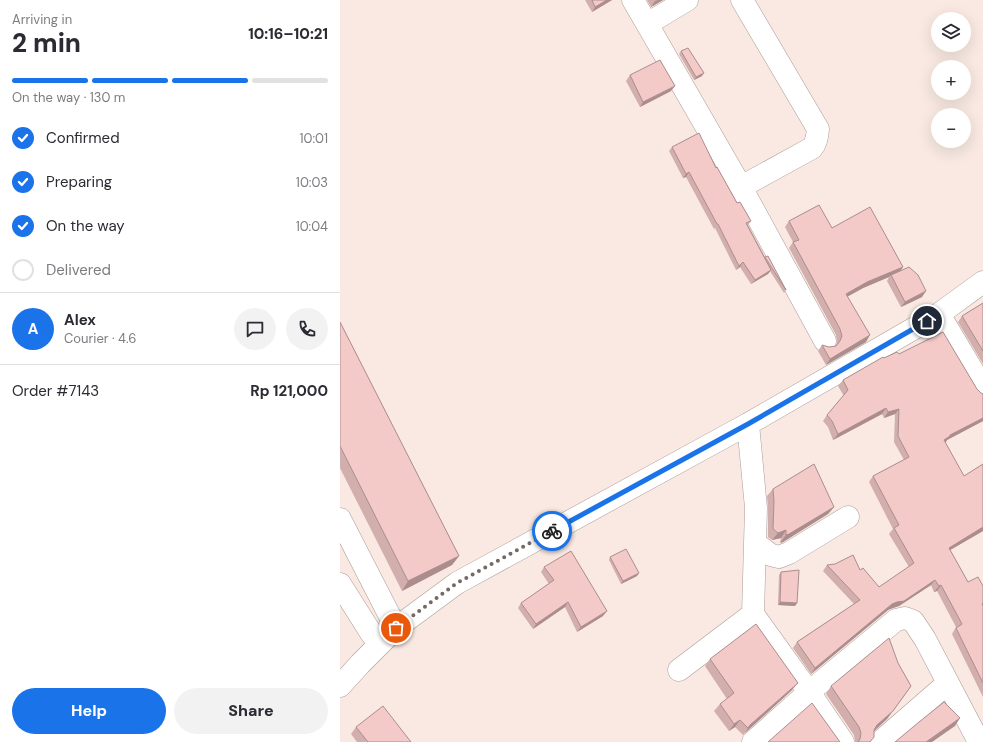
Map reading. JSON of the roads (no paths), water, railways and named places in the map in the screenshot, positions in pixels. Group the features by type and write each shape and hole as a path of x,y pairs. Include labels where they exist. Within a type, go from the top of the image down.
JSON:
{"street":[{"path":"633,0 741,187 833,356"},
{"path":"647,24 688,0"},
{"path":"741,187 812,148 815,143 818,129 742,0"},
{"path":"340,686 396,628 457,583 748,424 833,356 939,314 983,282"},
{"path":"939,314 983,388"},
{"path":"748,424 756,508 753,614 843,742"},
{"path":"755,543 771,555 779,556 790,553 848,517"},
{"path":"340,519 396,628"},
{"path":"340,584 371,633 380,644"},
{"path":"680,670 753,614"},
{"path":"753,742 809,692 896,620 905,618 912,621 925,639 979,742"},
{"path":"880,742 948,683"}]}
